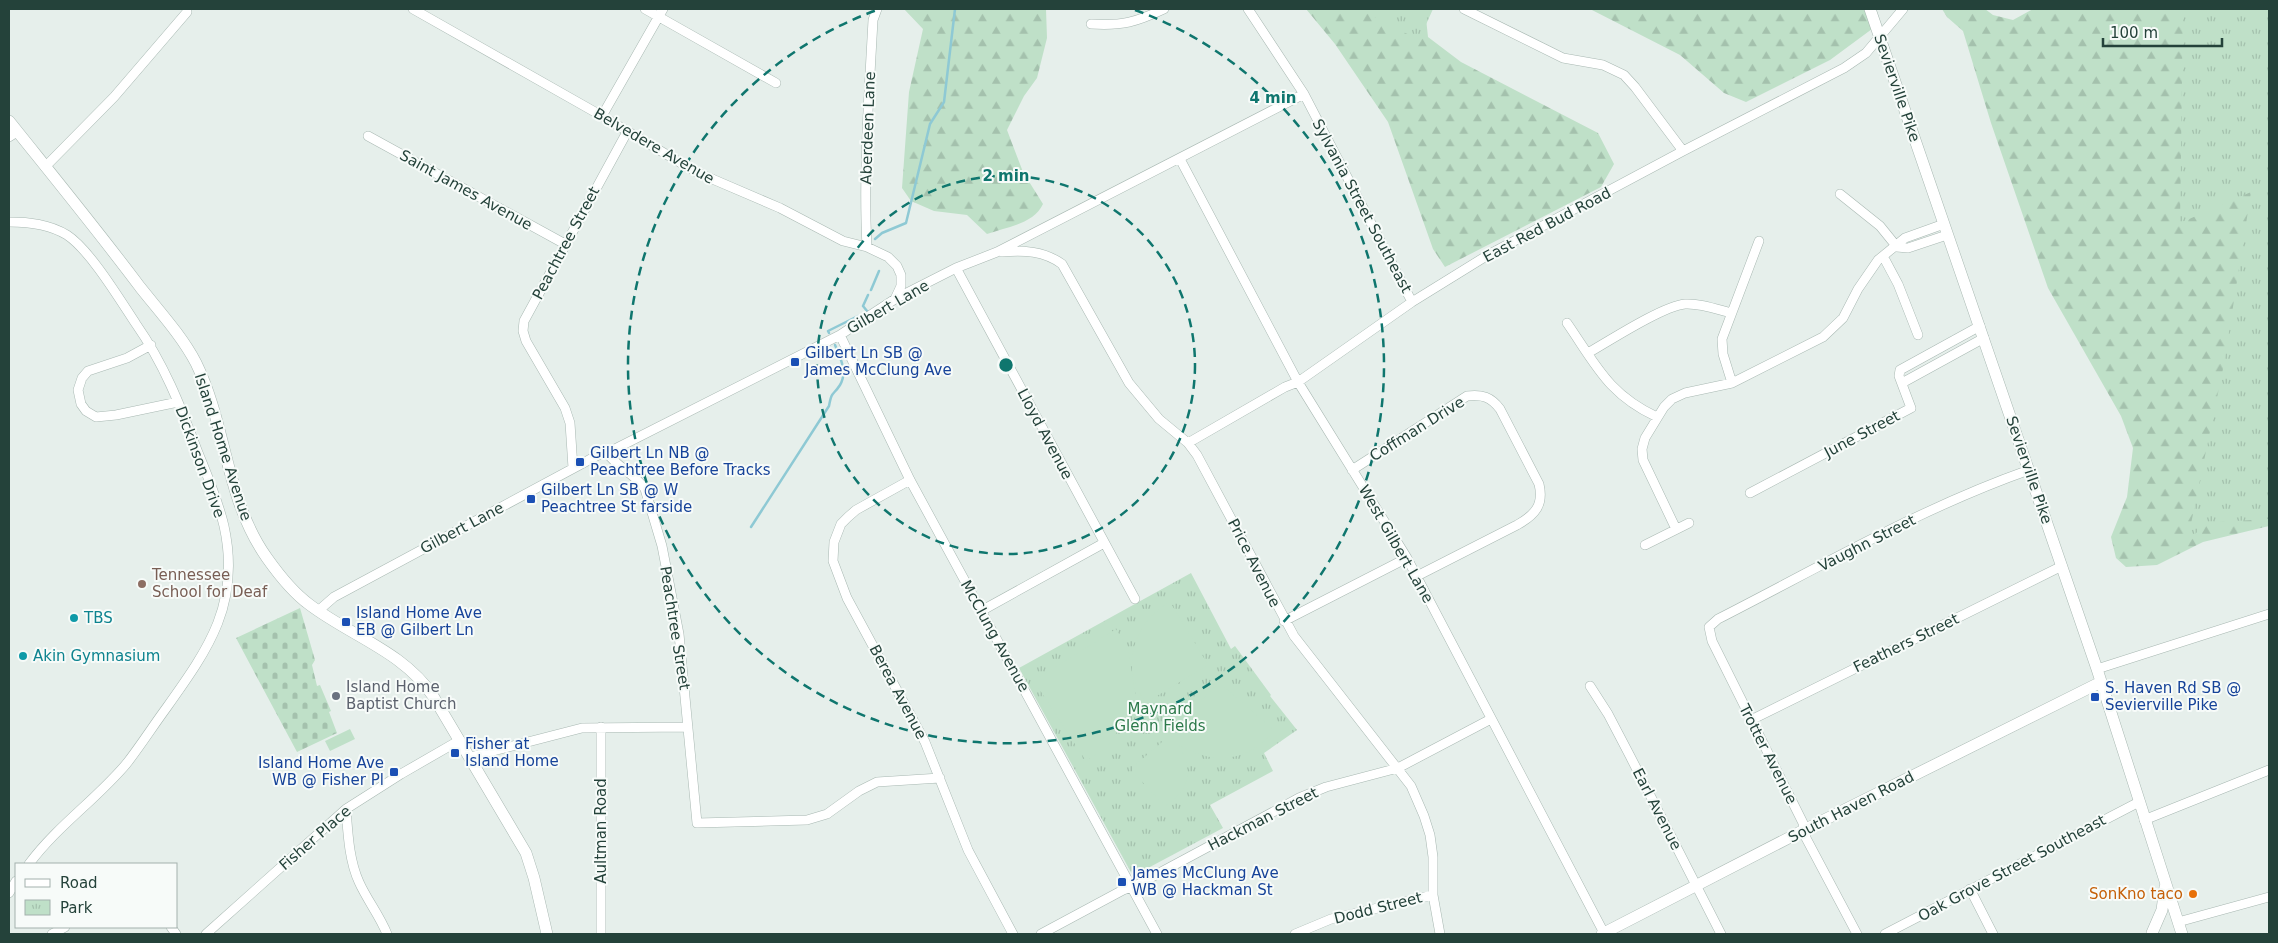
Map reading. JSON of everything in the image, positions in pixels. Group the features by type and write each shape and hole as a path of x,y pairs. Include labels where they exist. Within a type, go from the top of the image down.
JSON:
{"street":[{"name":"Belvedere Avenue","path":"413,9 602,116 696,172 780,208 843,241 867,247 888,257 897,266 901,275 901,286 895,299"},
{"path":"645,9 661,13 776,83"},
{"name":"Aberdeen Lane","path":"867,247 865,208 867,118 873,20 877,9"},
{"path":"1091,24 1126,24 1139,21 1164,9"},
{"name":"Sylvania Street Southeast","path":"1248,9 1304,94 1412,302"},
{"path":"1464,9 1563,58 1603,65 1624,75 1683,151"},
{"name":"Sevierville Pike","path":"1870,9 2102,682 2144,820 2182,934"},
{"name":"East Red Bud Road","path":"1188,443 1285,387 1298,382 1412,302 1488,255 1844,68 1866,53 1904,9"},
{"path":"46,167 114,97 187,12"},
{"path":"602,116 661,13"},
{"name":"Gilbert Lane","path":"318,611 334,597 573,468 600,454 607,453 840,334 895,299 956,268 997,252 1304,94"},
{"name":"Island Home Avenue","path":"9,121 13,134 46,167 117,255 190,354 205,386 230,478 248,525 265,555 286,583 303,600 413,671 428,689 526,853 547,934"},
{"name":"Peachtree Street","path":"573,468 570,423 564,408 533,355 523,331 524,321 627,132"},
{"name":"Saint James Avenue","path":"368,136 565,244"},
{"name":"West Gilbert Lane","path":"1180,159 1298,382 1417,576 1603,934"},
{"path":"1840,194 1880,226 1897,246 1908,248 1946,230"},
{"name":"Dickinson Drive","path":"9,222 37,223 67,235 86,254 151,346 166,373 216,500 224,526 228,572 223,609 218,626 199,663 127,762 56,832 30,863"},
{"path":"1732,383 1723,354 1722,340 1759,241"},
{"path":"1676,529 1643,460 1642,449 1645,438 1664,407 1685,393 1732,383 1823,337 1844,318 1870,269 1897,246"},
{"name":"Price Avenue","path":"997,252 1031,252 1053,258 1062,264 1129,383 1159,419 1188,443 1237,530 1284,621 1294,636 1411,786 1424,816 1433,856 1433,895 1440,934"},
{"path":"1883,256 1898,284 1918,335"},
{"name":"Lloyd Avenue","path":"956,268 1135,599"},
{"path":"1588,353 1668,309 1684,304 1704,306 1731,313"},
{"path":"1567,323 1612,388 1626,401 1657,417"},
{"path":"1980,326 1900,370 1902,383 1984,338"},
{"name":"McClung Avenue","path":"840,334 910,480 1157,934"},
{"path":"151,346 127,358 88,370 82,378 78,390 81,404 86,411 96,417 116,415 178,402"},
{"name":"June Street","path":"1750,493 1911,408 1902,383"},
{"name":"Coffman Drive","path":"1352,470 1467,396 1485,396 1494,401 1500,409 1539,484 1541,494 1538,509 1532,516 1517,525 1417,576"},
{"name":"Peachtree Street","path":"607,453 612,461 642,484 649,497 662,546 679,634 697,823 807,820 827,814 859,791 877,782 940,778"},
{"name":"Vaughn Street","path":"1709,627 1718,619 1942,505 1986,485 2030,470"},
{"name":"Berea Avenue","path":"910,480 856,510 848,517 837,533 832,551 832,561 847,598 920,734 940,778 968,850 1013,934"},
{"path":"1646,545 1689,523"},
{"path":"981,611 1104,543"},
{"path":"1284,621 1407,558"},
{"name":"Feathers Street","path":"1751,720 2062,566"},
{"path":"2097,669 2269,614"},
{"name":"Trotter Avenue","path":"1709,627 1712,641 1803,823 1806,838 1857,934"},
{"name":"South Haven Road","path":"1603,934 1804,830 2102,682"},
{"name":"Earl Avenue","path":"1590,686 1608,714 1721,934"},
{"name":"Hackman Street","path":"1040,934 1131,888 1299,798 1326,787 1398,768 1492,719"},
{"name":"Aultman Road","path":"601,727 601,934"},
{"path":"470,757 475,754 582,728 688,727"},
{"name":"Fisher Place","path":"206,934 346,809 460,740"},
{"path":"2144,820 2269,770"},
{"name":"Oak Grove Street Southeast","path":"1886,934 2139,802"},
{"path":"346,809 349,846 356,873 366,896 387,934"},
{"path":"2151,934 2162,910 2165,882"},
{"path":"1970,889 1993,934"},
{"name":"Dodd Street","path":"1295,934 1331,919 1433,895"},
{"path":"2151,934 2160,926 2269,897"},
{"path":"52,934 63,928"}],"green space":[{"path":"904,9 1046,9 1047,38 1037,78 1024,96 1007,130 1023,172 1043,204 1033,216 1011,227 987,234 967,215 934,211 911,201 902,188 909,92 923,29"},
{"path":"1306,9 1425,9 1428,37 1461,62 1598,133 1614,164 1601,187 1445,267 1433,249 1388,122 1335,44"},
{"path":"1359,9 1433,9 1419,40"},
{"path":"1590,9 1865,9 1872,29 1830,60 1746,102 1724,93 1680,55"},
{"path":"1942,9 1985,9 1993,15 2013,20 2033,9 2269,9 2269,526 2203,542 2157,565 2126,567 2116,558 2111,537 2127,497 2133,448 2121,416 2048,288 1991,123 1963,31 1947,17"},
{"path":"2183,9 2269,9 2269,519 2202,523 2198,531 2187,543 2224,364 2251,192 2180,223"},
{"name":"Maynard Glenn Fields","path":"1191,573 1231,649 1235,646 1270,696 1297,730 1264,753 1273,771 1210,805 1223,828 1133,876 1019,668"},
{"path":"1170,602 1207,663 1206,666 1147,702 1142,697 1134,678 1132,666 1135,645 1144,625"},
{"path":"300,608 315,660 312,665 317,686 320,685 331,711 329,712 337,733 297,752 236,638"},
{"path":"1116,629 1128,649 1137,704 1105,749 1086,761 1038,687 1038,678"},
{"path":"1217,685 1222,685 1275,731 1253,749 1242,755 1230,758 1206,756 1179,745 1188,772 1187,779 1180,793 1165,806 1133,772 1133,767 1169,736 1166,733"},
{"path":"350,729 355,739 330,751 325,741"}],"waterway":[{"path":"875,239 882,233 906,223 930,124 944,102 955,9"},
{"path":"871,290 879,271"},
{"path":"867,311 863,306 868,295"},
{"path":"829,333 828,331 858,316"},
{"path":"751,527 829,406 832,395 840,385 843,370 835,345"}],"place":[{"name":"Gilbert Ln SB @ James McClung Ave","path":"795,362"},
{"name":"Gilbert Ln NB @ Peachtree Before Tracks","path":"580,462"},
{"name":"Gilbert Ln SB @ W Peachtree St farside","path":"531,499"},
{"name":"Tennessee School for Deaf","path":"142,584"},
{"name":"TBS","path":"74,618"},
{"name":"Island Home Ave EB @ Gilbert Ln","path":"346,622"},
{"name":"Akin Gymnasium","path":"23,656"},
{"name":"Island Home Baptist Church","path":"336,696"},
{"name":"S. Haven Rd SB @ Sevierville Pike","path":"2095,697"},
{"name":"Fisher at Island Home","path":"455,753"},
{"name":"Island Home Ave WB @ Fisher Pl","path":"394,772"},
{"name":"James McClung Ave WB @ Hackman St","path":"1122,882"},
{"name":"SonKno taco","path":"2193,894"}]}
